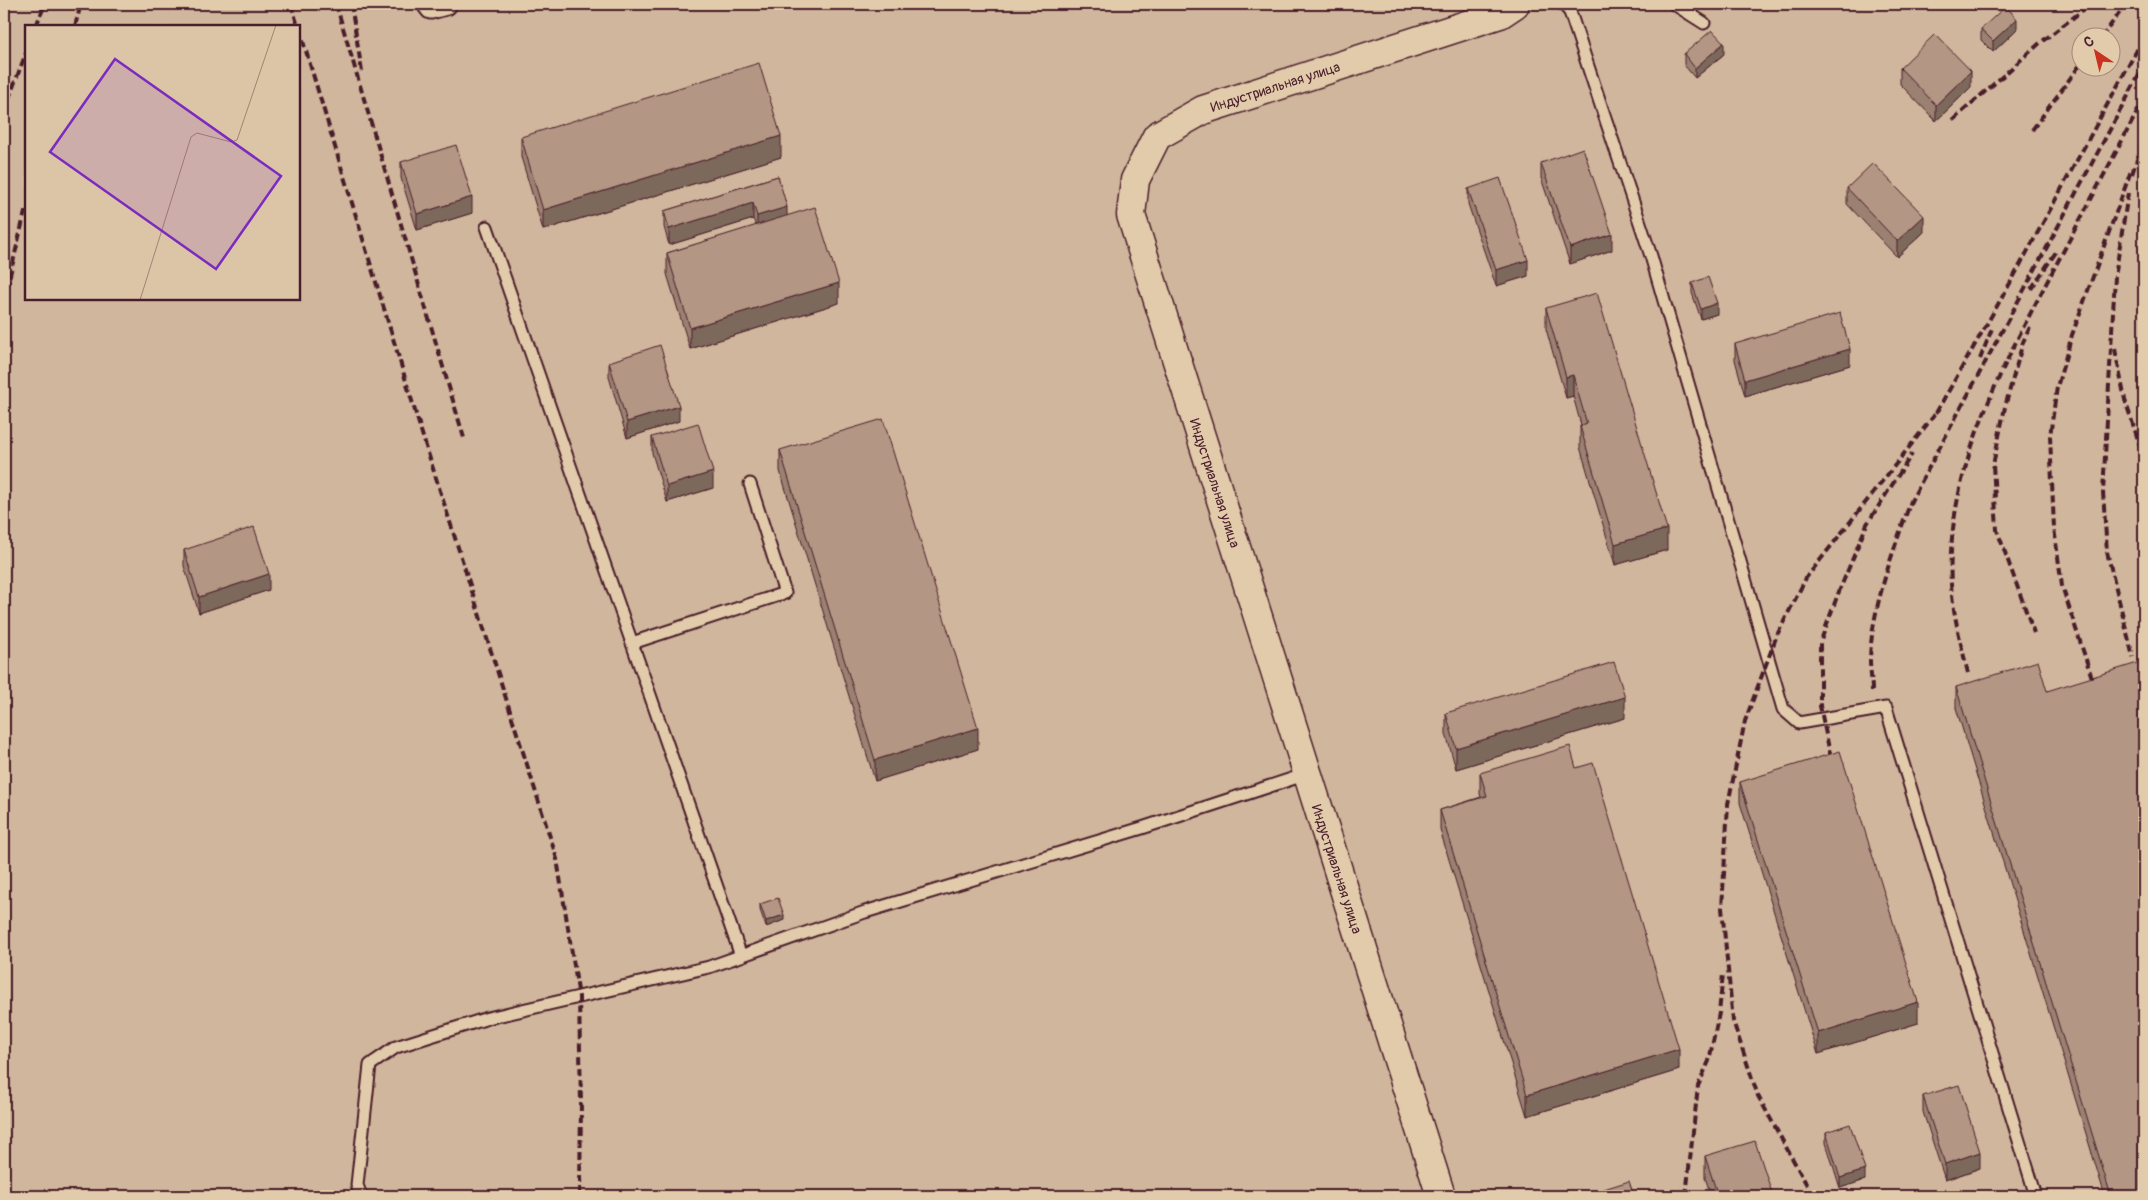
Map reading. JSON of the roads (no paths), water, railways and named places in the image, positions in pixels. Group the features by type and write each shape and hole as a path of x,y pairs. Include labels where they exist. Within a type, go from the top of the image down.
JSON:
{"street":[{"path":"428,4 431,8 446,4"},
{"name":"Индустриальная улица","path":"1441,1196 1131,215 1134,180 1157,136 1203,110 1500,14 1515,4"}],"lane":[{"path":"1563,4 1570,12 1651,256 1783,709 1799,723 1886,708 2036,1196"},
{"path":"1674,4 1704,23"},
{"path":"487,227 741,956"},
{"path":"632,643 785,593 750,484"},
{"path":"361,1196 357,1185 370,1066 396,1047 488,1018 709,966 865,912 1142,828 1307,774"}],"railway":[{"path":"36,25 45,4"},
{"path":"75,25 81,4"},
{"path":"291,4 298,25"},
{"path":"336,4 464,438"},
{"path":"351,4 362,72"},
{"path":"1953,120 2040,43 2091,4"},
{"path":"2108,28 2126,4"},
{"path":"300,31 422,434 557,859 579,997 580,1196"},
{"path":"1936,413 2013,278 2144,37"},
{"path":"4,111 25,56"},
{"path":"1872,691 1870,660 1874,621 1884,579 1911,501 2144,66"},
{"path":"2032,130 2070,78"},
{"path":"1968,673 1955,618 1951,584 1952,541 1958,500 1968,458 1982,418 2018,338 2144,99"},
{"path":"2132,174 2144,139"},
{"path":"2092,678 2062,586 2054,528 2050,436 2057,387 2072,335 2132,168"},
{"path":"2128,193 2115,277 2103,492 2107,552 2133,657"},
{"path":"4,300 25,212"},
{"path":"2031,289 2056,252"},
{"path":"1980,359 1993,326"},
{"path":"2030,327 2023,342 2005,407 1993,465 1997,530 2034,633"},
{"path":"2115,349 2125,400 2144,458"},
{"path":"1813,1196 1758,1096 1733,1021 1722,908 1728,804 1745,721 1777,635 1806,578 1940,408"},
{"path":"1831,758 1820,706 1820,643 1867,524 1912,454"},
{"path":"1686,1196 1698,1086 1709,1061 1719,1013 1723,974"}]}
